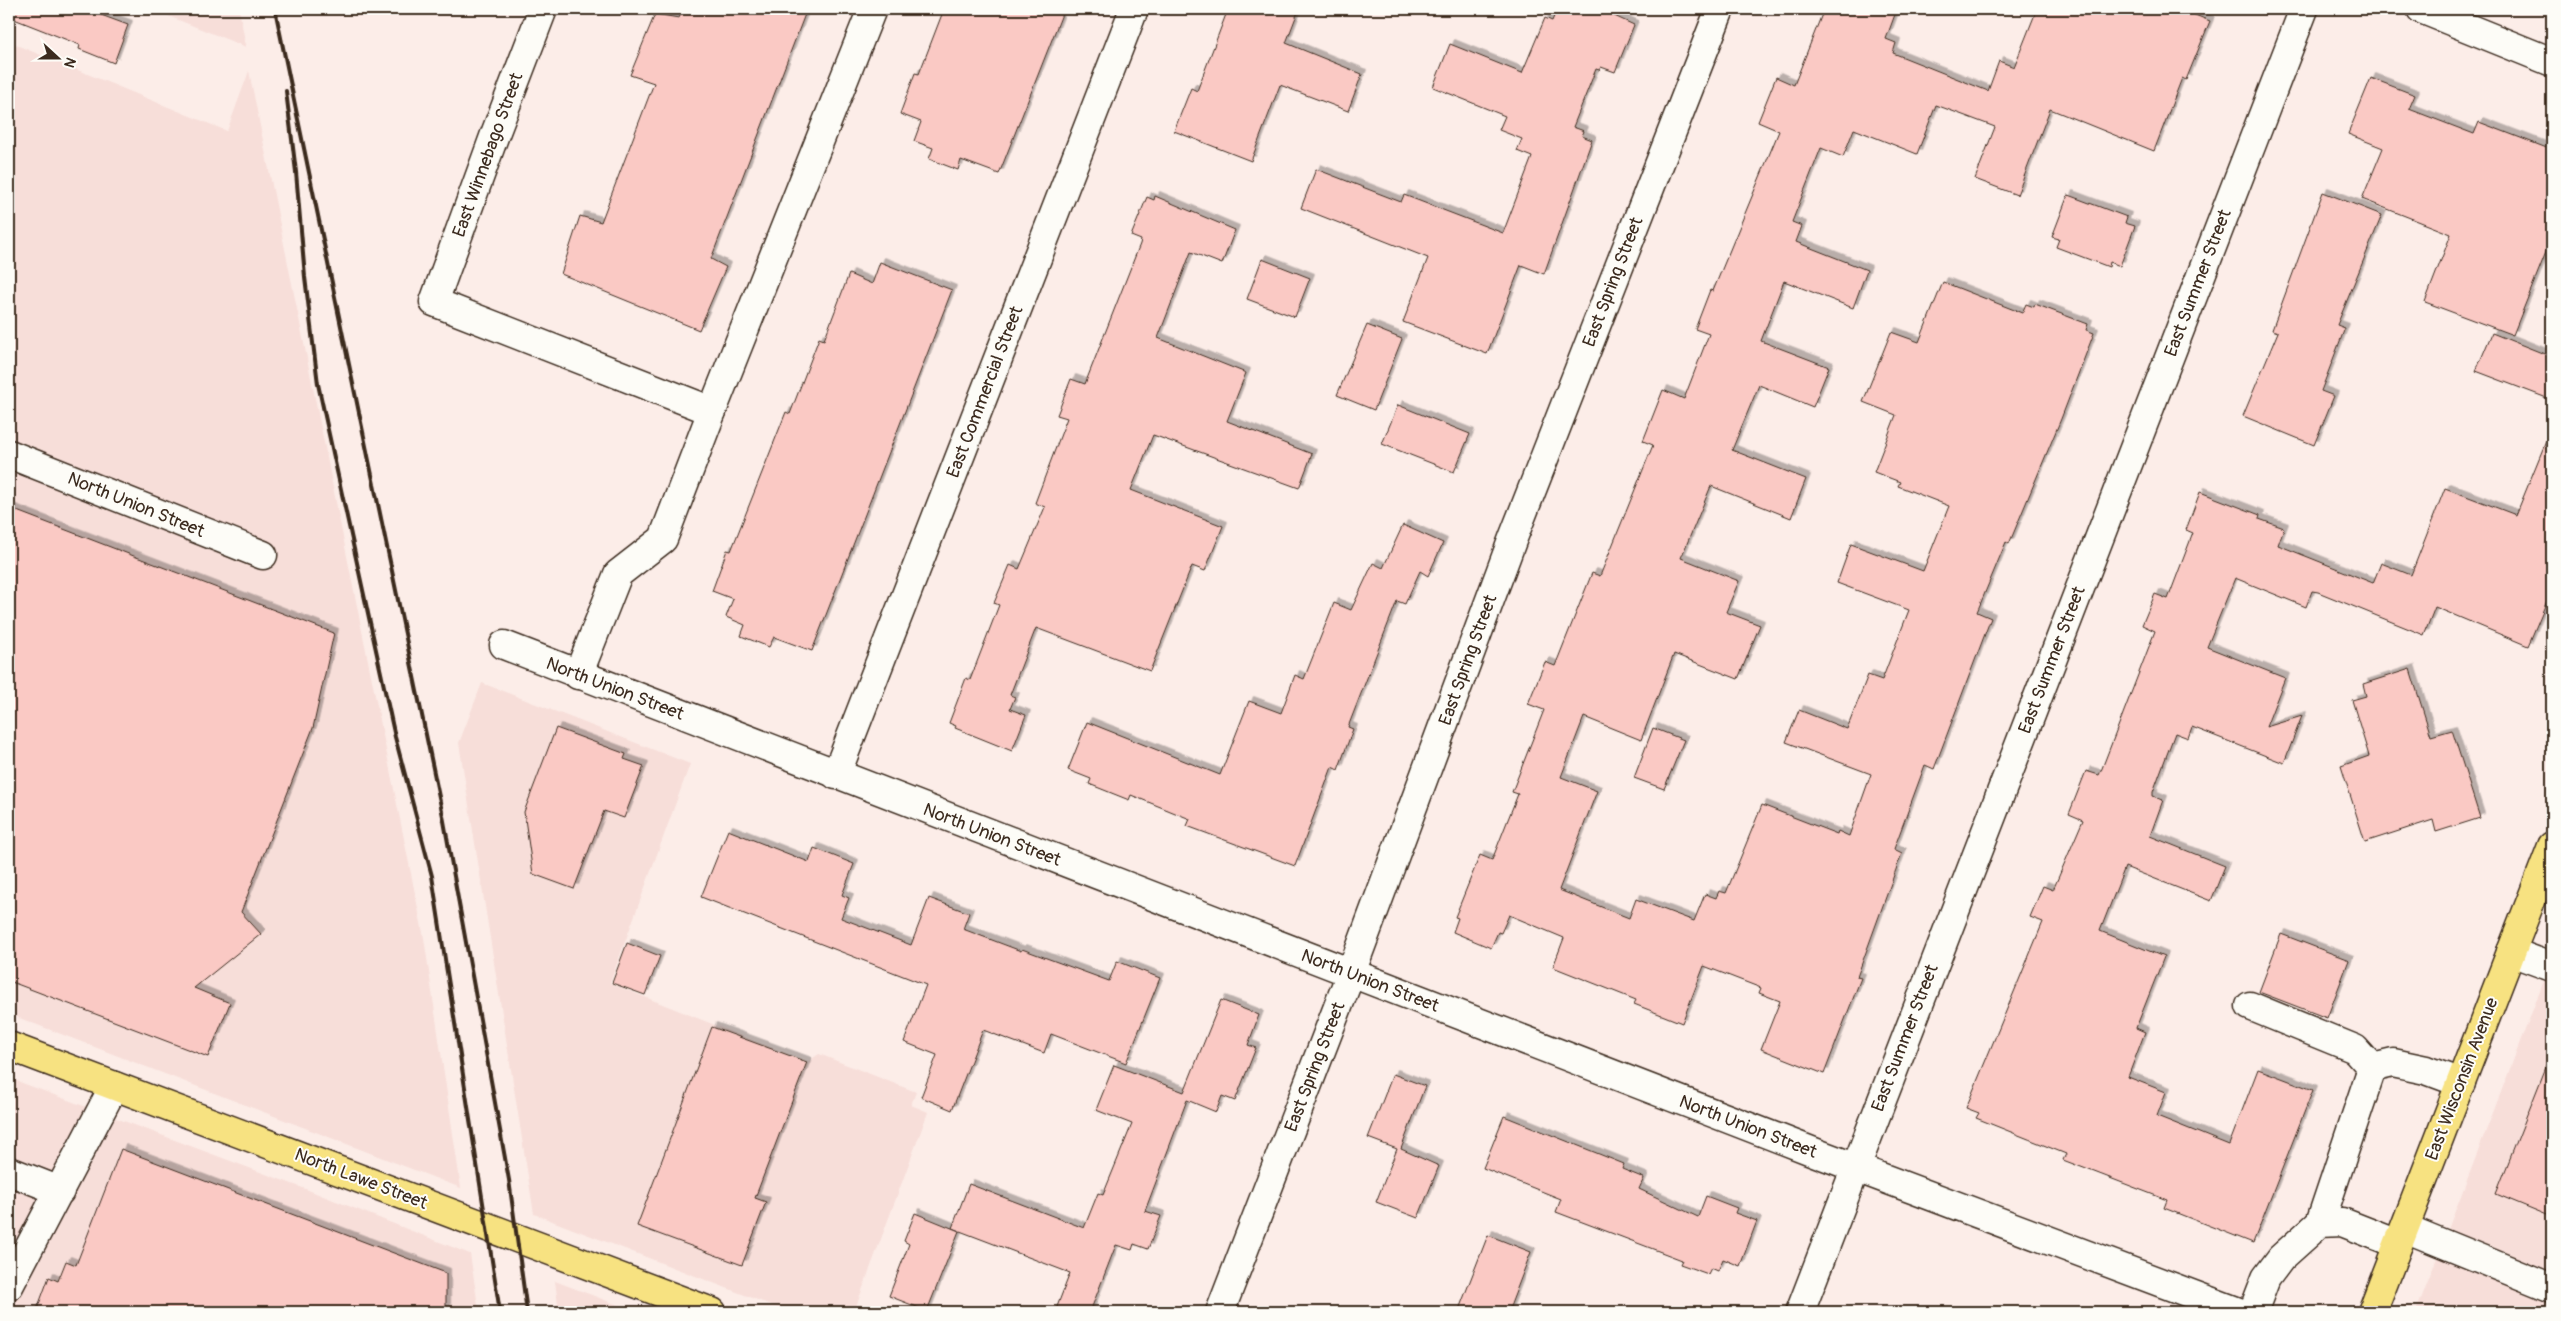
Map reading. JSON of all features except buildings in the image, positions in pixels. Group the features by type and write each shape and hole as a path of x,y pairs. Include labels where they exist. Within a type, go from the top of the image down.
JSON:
{"main road":[{"name":"East Wisconsin Avenue","path":"2372,1312 2552,846"},
{"name":"North Lawe Street","path":"9,1046 712,1312"}],"street":[{"name":"East Winnebago Street","path":"543,9 434,302 712,411"},
{"path":"578,675 618,574 663,539 872,9"},
{"name":"East Commercial Street","path":"836,775 1134,9"},
{"name":"East Spring Street","path":"1220,1312 1351,974 1513,538 1720,9"},
{"name":"East Summer Street","path":"1800,1312 2304,9"},
{"path":"2421,9 2552,62"},
{"name":"North Union Street","path":"9,454 262,555"},
{"name":"North Union Street","path":"504,645 1855,1168 2239,1312"},
{"path":"2511,952 2552,967"},
{"path":"2250,1006 2355,1049 2372,1068"},
{"path":"2372,1068 2393,1063 2426,1070 2461,1083"},
{"path":"2253,1312 2266,1278 2281,1258 2320,1223 2372,1068"},
{"path":"9,1286 114,1086"},
{"path":"9,1170 60,1191"},
{"path":"2320,1223 2342,1222 2401,1236 2552,1288"}],"shaded area":[{"path":"151,9 239,9 246,47"},
{"path":"9,42 227,131 249,71 424,938 461,1188 9,1014"},
{"path":"482,683 690,764 610,983 807,1062 819,1054 916,1092 911,1105 928,1112 854,1312 789,1312 534,1214 459,743"},
{"path":"2552,960 2552,1312 2416,1312"},
{"path":"9,1078 303,1188 470,1254 479,1312 9,1312"},
{"path":"555,1281 636,1312 559,1312"}],"railway":[{"path":"275,9 444,821 509,1180 527,1312"},
{"path":"286,91 318,384 395,737 432,876 500,1312"}]}
